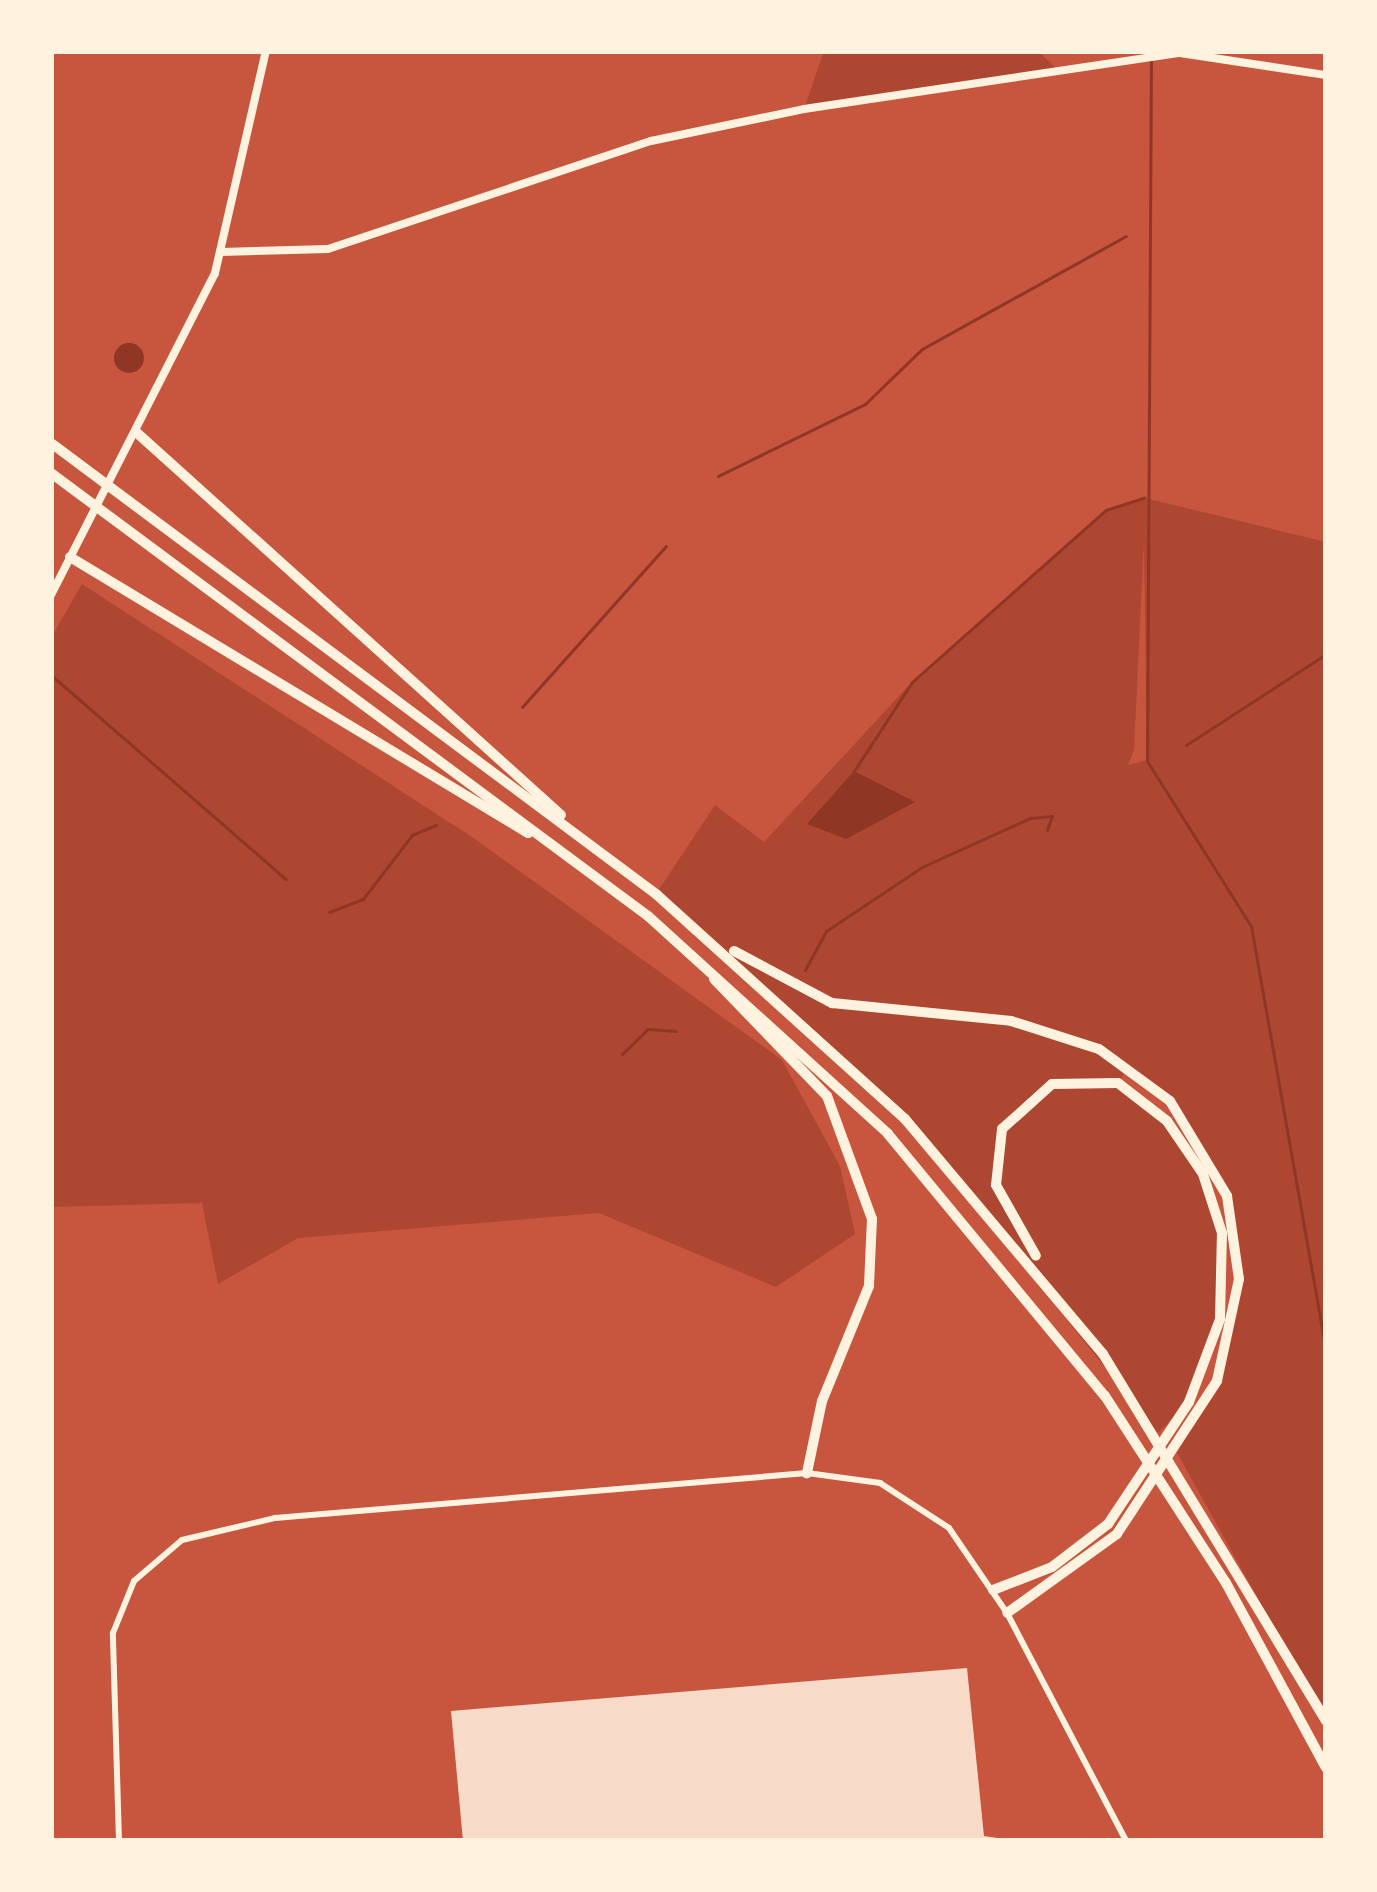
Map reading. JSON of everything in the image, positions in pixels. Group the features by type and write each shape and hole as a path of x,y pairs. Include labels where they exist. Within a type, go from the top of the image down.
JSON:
{"highway":[{"path":"136,432 607,857"},
{"path":"51,443 706,934 978,1198 1158,1433"},
{"path":"51,473 648,916 806,1052 1033,1299 1168,1490 1326,1768"},
{"path":"70,557 577,862"},
{"path":"648,916 809,1072 864,1183 869,1286 822,1401 807,1473"},
{"path":"706,934 832,1003 1069,1037 1170,1101 1217,1172 1238,1249 1234,1329 1201,1411 1135,1514 1099,1553 1006,1613"},
{"path":"993,1590 1072,1554 1126,1501 1189,1402 1224,1292 1222,1233 1203,1174 1132,1091 1097,1077 1052,1084 1002,1129 996,1185 1158,1433 1326,1721"}],"street":[{"path":"51,596 221,252 266,51"},
{"path":"221,252 328,249 651,141 1126,58 1180,53 1326,75"},
{"path":"119,1841 110,1654 120,1607 147,1564 245,1521 807,1473 857,1476 913,1499 993,1590 1126,1841"}],"shaded area":[{"path":"824,51 1038,51 1057,69 804,109"},
{"path":"129,343 140,347 144,358 140,369 129,373 118,369 114,358 118,347"},
{"path":"1145,498 1326,542 1326,1721 1176,1451 1217,1381 1239,1279 1217,1172 1187,1121 1127,1067 1119,1083 1167,1121 1215,1203 1224,1292 1189,1402 1158,1433 905,1119 656,894 715,805 764,842 912,682 1106,510","holes":["1144,540 1147,760 1128,765 1134,750"]},
{"path":"82,584 475,839 782,1060 840,1166 855,1234 776,1287 599,1213 298,1238 218,1284 202,1203 51,1207 51,638"},
{"path":"854,771 915,802 846,839 807,824"}],"building":[{"path":"967,1668 984,1836 1018,1841 463,1841 451,1711"}],"waterway":[{"path":"1151,51 1147,761 1251,926 1326,1351"},
{"path":"718,476 865,404 922,349 1126,236"},
{"path":"854,771 912,682 1106,510 1144,498"},
{"path":"522,707 666,546"},
{"path":"1186,745 1326,654"},
{"path":"51,675 286,879"},
{"path":"805,970 826,931 922,867 1030,818 1052,816 1047,830"},
{"path":"329,912 363,899 412,835 436,825"},
{"path":"622,1054 648,1029 676,1031"}]}
